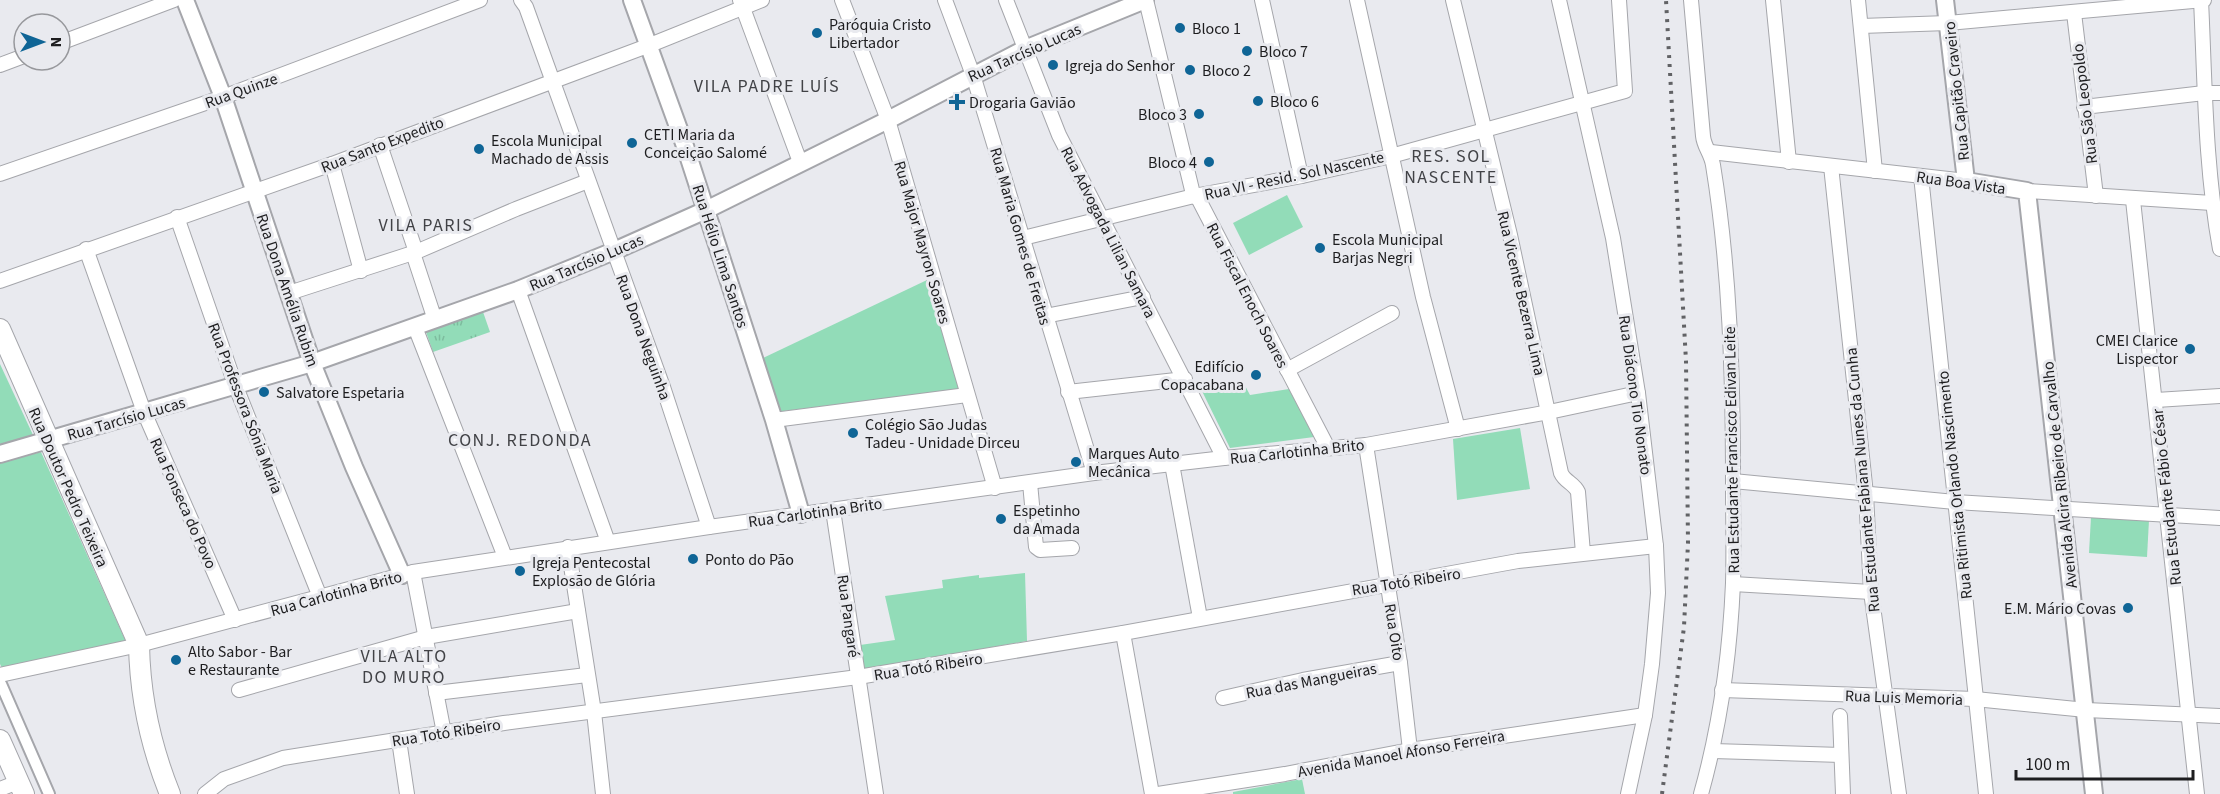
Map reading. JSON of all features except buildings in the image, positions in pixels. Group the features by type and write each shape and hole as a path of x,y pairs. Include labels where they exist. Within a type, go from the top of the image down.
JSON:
{"main road":[{"name":"Rua Doutor Pedro Teixeira","path":"0,329 139,645"},
{"path":"139,645 139,670 147,716 160,769 170,794"},
{"path":"0,740 14,788"}],"street":[{"path":"72,38 174,0"},
{"name":"Rua Dona Amélia Rubim","path":"185,0 223,97 312,363 354,467 407,574"},
{"name":"Rua Quinze","path":"0,174 223,97 480,0"},
{"name":"Rua Dona Neguinha","path":"521,0 526,7 553,80 663,387 709,527"},
{"name":"Rua Hélio Lima Santos","path":"632,0 650,45 706,210 774,420 801,514"},
{"name":"Rua Santo Expedito","path":"0,281 332,164 650,45 741,4 762,0"},
{"name":"Rua Major Mayron Soares","path":"842,0 888,120 996,488"},
{"name":"Rua Maria Gomes de Freitas","path":"945,0 973,75 1094,473"},
{"name":"Rua Advogada Lilian Samara","path":"1006,0 1059,135 1224,458"},
{"name":"Rua Tarcísio Lucas","path":"0,454 312,363 518,290 706,210 1025,49 1145,0"},
{"name":"Rua Fiscal Enoch Soares","path":"1145,0 1195,196 1328,448"},
{"path":"1263,0 1301,176"},
{"path":"1357,0 1423,297 1458,429"},
{"name":"Rua Vicente Bezerra Lima","path":"1453,0 1485,129 1561,475 1573,484 1578,492 1583,554"},
{"name":"Rua Diácono Tio Nonato","path":"1559,0 1613,238 1638,393 1656,546 1658,593 1645,715 1628,794"},
{"name":"Rua VI - Resid. Sol Nascente","path":"1023,238 1195,196 1391,156 1625,91 1619,0"},
{"name":"Rua Estudante Francisco Edivan Leite","path":"1691,0 1704,146 1711,152 1728,285 1734,408 1733,584 1713,751 1701,794"},
{"path":"1773,0 1789,162"},
{"path":"1858,0 1875,171"},
{"name":"Rua Capitão Craveiro","path":"1945,0 1966,182"},
{"path":"1861,26 2074,13 2202,0 2204,93 2220,249"},
{"path":"741,4 800,162"},
{"name":"Rua São Leopoldo","path":"2074,13 2096,196"},
{"path":"2084,107 2220,93"},
{"path":"380,145 435,320"},
{"name":"Rua Boa Vista","path":"1711,152 1921,176 2027,191 2215,209"},
{"path":"332,164 361,271"},
{"name":"Rua Estudante Fabiana Nunes da Cunha","path":"1831,166 1866,494 1871,592 1899,794"},
{"name":"Rua Ritimista Orlando Nascimento","path":"1921,176 1986,794"},
{"path":"289,293 414,253 516,209 588,182"},
{"name":"Avenida Alcira Ribeiro de Carvalho","path":"2027,191 2094,794"},
{"name":"Rua Estudante Fábio César","path":"2133,200 2197,794"},
{"name":"Rua Professora Sônia Maria","path":"177,217 236,387 320,597"},
{"name":"Rua Fonseca do Povo","path":"86,249 144,412 235,620"},
{"path":"518,290 608,542"},
{"path":"1045,316 1143,297"},
{"path":"1287,370 1392,313"},
{"path":"415,327 506,557"},
{"path":"1068,392 1185,379"},
{"name":"Rua Carlotinha Brito","path":"0,675 139,645 407,574 568,547 1094,473 1366,444 1549,412 1638,393"},
{"path":"774,420 968,394"},
{"path":"2156,400 2220,396"},
{"name":"Rua Oito","path":"1366,444 1400,663 1410,750"},
{"path":"1172,464 1200,618"},
{"path":"1733,481 2063,510 2220,518"},
{"path":"1030,483 1036,547 1040,550 1072,548"},
{"name":"Rua Pangaré","path":"833,510 876,794"},
{"name":"Rua Totó Ribeiro","path":"205,794 224,779 283,758 444,733 858,677 1123,633 1518,561 1656,546"},
{"path":"568,547 594,712 603,794"},
{"path":"407,574 426,637 444,733"},
{"path":"1733,584 1871,592"},
{"path":"239,690 426,637 578,611"},
{"path":"1123,633 1152,794"},
{"name":"Rua das Mangueiras","path":"1223,698 1303,680 1400,663"},
{"path":"436,693 587,675"},
{"path":"1,684 49,794"},
{"name":"Rua Luis Memoria","path":"1722,690 1975,699 2086,710 2220,716"},
{"name":"Avenida Manoel Afonso Ferreira","path":"1158,794 1285,774 1410,750 1645,715"},
{"path":"1840,716 1843,794"},
{"path":"399,740 407,794"},
{"path":"1713,751 1841,754"}],"green space":[{"path":"1287,195 1303,227 1249,255 1233,223"},
{"path":"927,280 960,389 776,412 759,360"},
{"path":"482,309 490,332 433,352 425,329"},
{"path":"0,364 33,435 0,444"},
{"path":"1242,380 1250,395 1289,389 1314,437 1230,448 1200,387"},
{"path":"1520,428 1530,489 1457,500 1453,439"},
{"path":"41,452 127,644 2,668 0,664 0,463"},
{"path":"2091,517 2149,520 2147,557 2089,553"},
{"path":"1025,573 1027,641 863,670 860,645 895,640 885,596 943,588 942,580 979,575 979,578"},
{"path":"1302,779 1305,794 1233,794 1233,792"}],"railway":[{"path":"1662,794 1684,627 1688,543 1686,361 1666,0"}],"place":[{"name":"Bloco 1","path":"1180,28"},
{"name":"Paróquia Cristo Libertador","path":"817,33"},
{"name":"Bloco 7","path":"1247,51"},
{"name":"Igreja do Senhor","path":"1053,65"},
{"name":"Bloco 2","path":"1190,70"},
{"name":"Bloco 6","path":"1258,101"},
{"name":"Drogaria Gavião","path":"957,102"},
{"name":"Bloco 3","path":"1199,114"},
{"name":"CETI Maria da Conceição Salomé","path":"632,143"},
{"name":"Escola Municipal Machado de Assis","path":"479,149"},
{"name":"Bloco 4","path":"1209,162"},
{"name":"Escola Municipal Barjas Negri","path":"1320,248"},
{"name":"CMEI Clarice Lispector","path":"2190,349"},
{"name":"Edifício Copacabana","path":"1256,375"},
{"name":"Salvatore Espetaria","path":"264,392"},
{"name":"Colégio São Judas Tadeu - Unidade Dirceu","path":"853,433"},
{"name":"Marques Auto Mecânica","path":"1076,462"},
{"name":"Espetinho da Amada","path":"1001,519"},
{"name":"Ponto do Pão","path":"693,559"},
{"name":"Igreja Pentecostal Explosão de Glória","path":"520,571"},
{"name":"E.M. Mário Covas","path":"2128,608"},
{"name":"Alto Sabor - Bar e Restaurante","path":"176,660"}],"district":[{"name":"VILA PADRE LUÍS","path":"767,86"},
{"name":"RES. SOL NASCENTE","path":"1451,166"},
{"name":"VILA PARIS","path":"426,225"},
{"name":"CONJ. REDONDA","path":"520,440"},
{"name":"VILA ALTO DO MURO","path":"404,666"}]}
